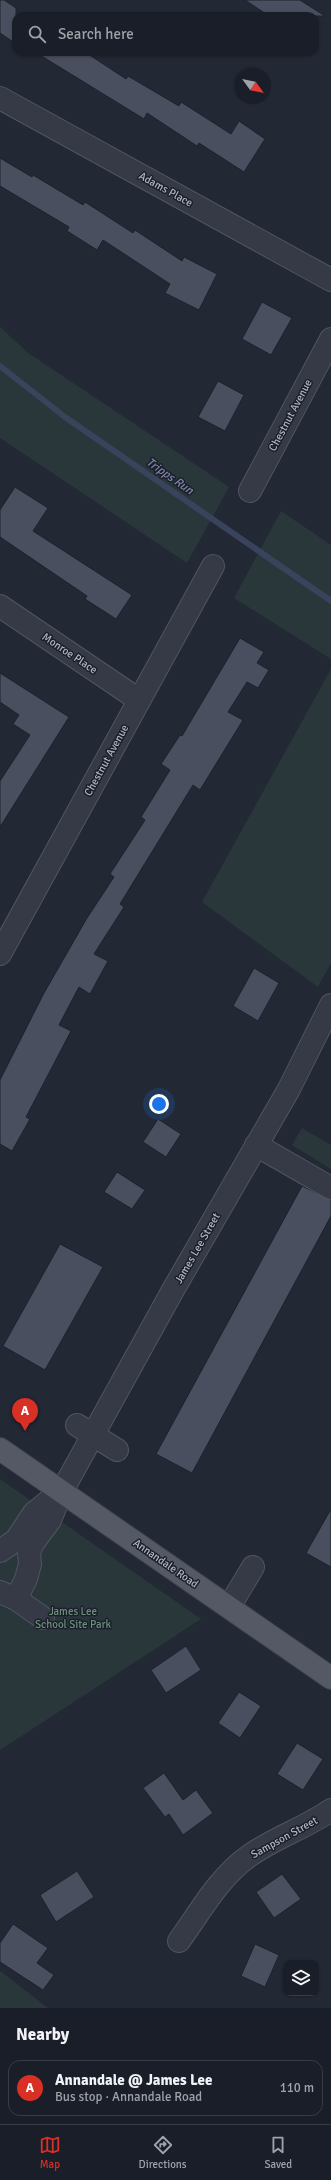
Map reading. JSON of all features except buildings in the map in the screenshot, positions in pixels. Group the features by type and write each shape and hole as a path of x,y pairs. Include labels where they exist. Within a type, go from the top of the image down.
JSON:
{"main road":[{"name":"Annandale Road","path":"0,1449 331,1678"}],"street":[{"name":"Adams Place","path":"0,98 331,280"},
{"name":"Chestnut Avenue","path":"250,491 331,339"},
{"name":"Chestnut Avenue","path":"1,948 213,566"},
{"name":"Monroe Place","path":"0,606 139,700"},
{"name":"James Lee Street","path":"8,1595 26,1579 30,1564 30,1552 33,1543 50,1520 85,1430 166,1285 256,1145 289,1089 329,1015"},
{"path":"256,1145 331,1188"},
{"path":"85,1430 118,1450"},
{"path":"0,1551 16,1540 34,1512 62,1491"},
{"path":"229,1607 252,1567"},
{"path":"8,1595 43,1618"},
{"name":"Sampson Street","path":"179,1941 232,1870 249,1856 312,1823 331,1810"}],"green space":[{"path":"0,327 28,353 229,487 187,563 0,438"},
{"path":"281,511 331,545 331,659 234,598"},
{"path":"331,669 331,963 318,987 202,902"},
{"path":"302,1128 331,1145 331,1169 292,1145"},
{"name":"James Lee School Site Park","path":"0,1479 201,1619 0,1750"},
{"path":"0,1971 48,2008 0,2008"}],"waterway":[{"name":"Tripps Run","path":"0,366 65,417 331,601"}],"place":[{"name":"Annandale @ James Lee","path":"25,1431"}]}
